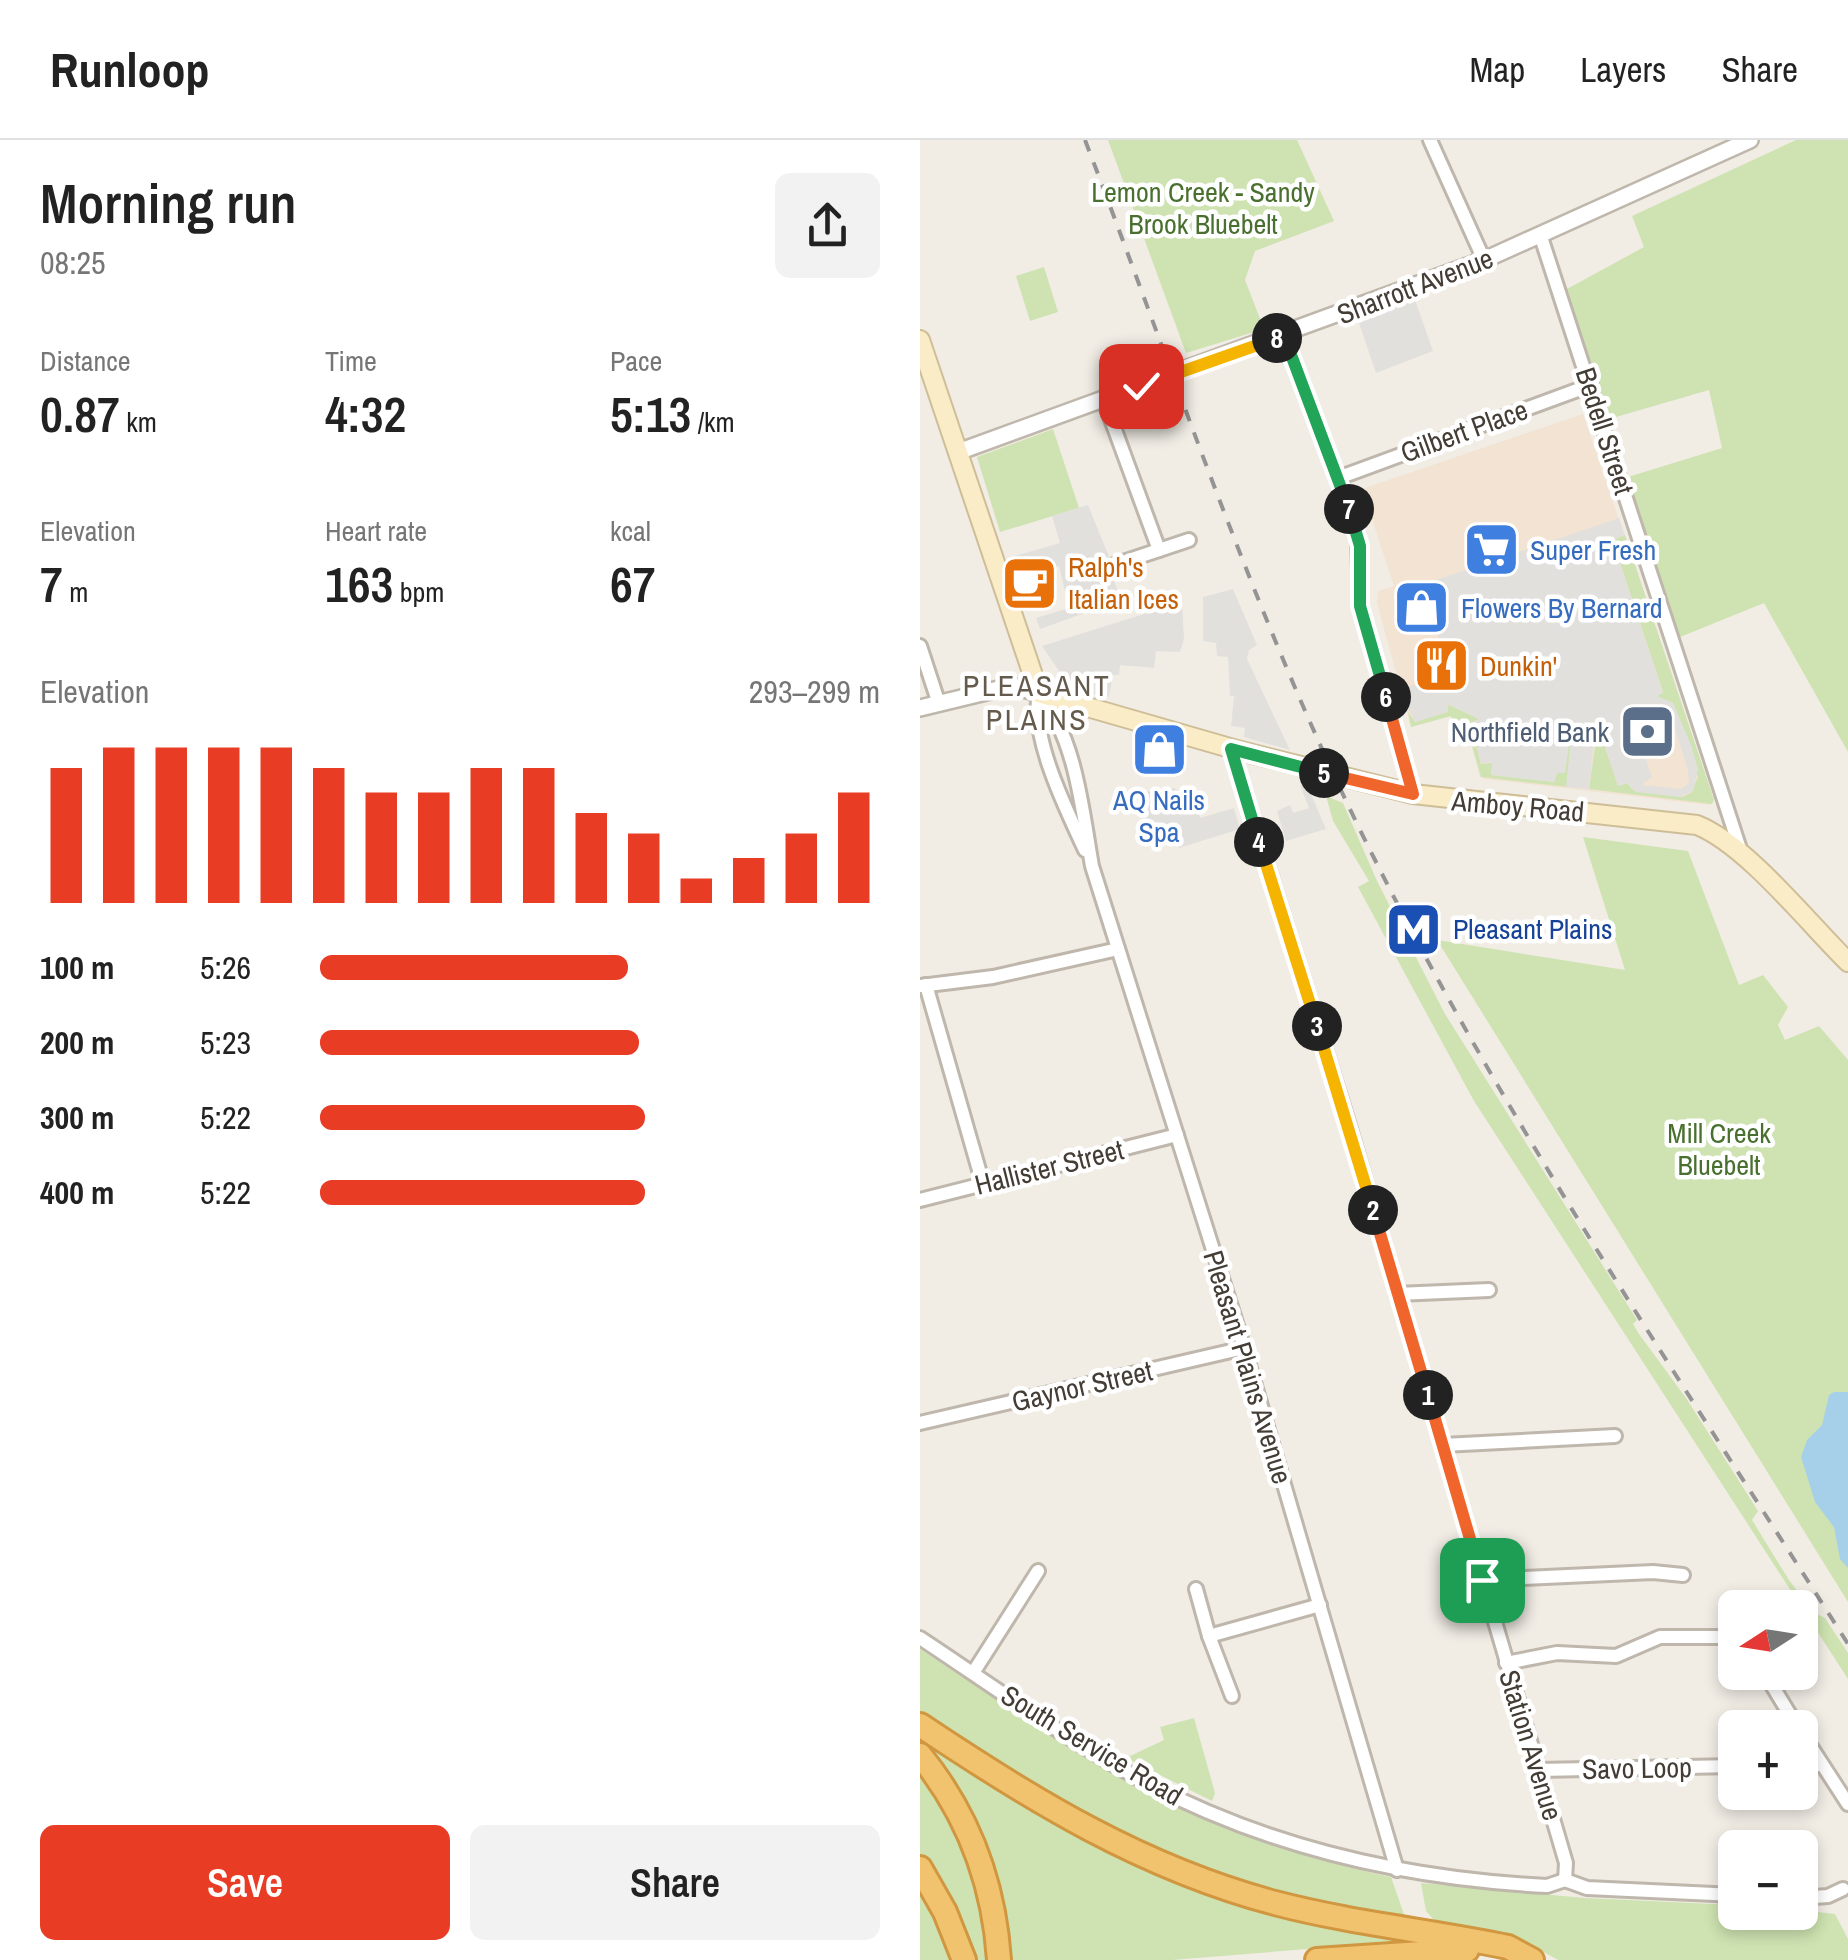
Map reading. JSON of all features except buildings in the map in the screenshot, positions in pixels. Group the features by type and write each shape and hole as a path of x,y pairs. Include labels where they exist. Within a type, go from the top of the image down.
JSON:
{"highway":[{"path":"920,1725 1086,1830 1192,1877 1296,1908 1508,1948 1532,1960"},
{"path":"920,1755 955,1805 979,1859 992,1902 999,1960"},
{"path":"920,1868 945,1912 964,1960"},
{"path":"1317,1960 1463,1950 1524,1960"}],"main road":[{"path":"920,340 924,362 1039,693"},
{"name":"Amboy Road","path":"1039,693 1231,749 1413,794 1687,823 1714,832 1741,854 1848,962"}],"street":[{"path":"1430,140 1484,260"},
{"name":"Sharrott Avenue","path":"958,452 1484,260 1750,140"},
{"name":"Bedell Street","path":"1542,237 1741,854"},
{"path":"1284,336 1360,546 1360,606 1413,794"},
{"name":"Gilbert Place","path":"1338,478 1591,385"},
{"path":"1104,400 1160,550"},
{"path":"1114,565 1188,540"},
{"path":"920,646 939,704"},
{"path":"920,708 1011,686 1039,693"},
{"name":"Pleasant Plains Avenue","path":"1039,693 1036,716 1062,802 1092,866"},
{"name":"Pleasant Plains Avenue","path":"1039,693 1057,715 1080,798 1092,866 1244,1348 1397,1870"},
{"name":"Station Avenue","path":"1231,749 1443,1444 1566,1863 1565,1880"},
{"path":"983,1184 923,985 992,977 1118,949"},
{"name":"Hallister Street","path":"920,1200 1178,1135"},
{"path":"1398,1294 1489,1290"},
{"name":"Gaynor Street","path":"920,1423 1244,1348"},
{"path":"1443,1444 1615,1436"},
{"path":"973,1674 1038,1571"},
{"path":"1482,1580 1653,1572 1682,1575"},
{"path":"1196,1588 1232,1696"},
{"path":"1209,1636 1320,1605"},
{"path":"1506,1663 1557,1653 1616,1656 1660,1637 1718,1637"},
{"name":"South Service Road","path":"920,1638 1122,1769 1202,1810 1295,1844 1397,1870 1511,1884 1554,1886 1565,1880 1587,1888 1718,1894"},
{"path":"1818,1759 1848,1804"},
{"name":"Savo Loop","path":"1539,1770 1718,1766"},
{"path":"1818,1897 1843,1888"}],"shaded area":[{"path":"1415,300 1433,351 1376,373 1358,320"},
{"path":"1583,414 1714,800 1709,805 1485,779 1480,777 1466,725 1455,728 1451,716 1411,727 1377,603 1378,591 1394,586 1362,489"},
{"path":"1088,505 1115,571 1111,573 1121,600 1040,629 1036,618 1069,608 1059,566 1022,578 1015,556 1060,543 1052,516"},
{"path":"1619,518 1625,535 1603,544 1613,542 1663,693 1657,696 1673,703 1691,745 1698,769 1693,791 1679,797 1636,792 1627,783 1618,786 1600,730 1609,727 1607,723 1595,730 1589,789 1566,787 1571,737 1560,738 1569,742 1565,773 1557,773 1554,782 1491,775 1492,762 1481,764 1471,723 1479,719 1448,704 1448,712 1415,722 1404,700 1410,697 1408,687 1448,674 1454,683 1421,585","holes":["1660,705 1669,710 1689,783 1681,789 1641,785 1652,777 1633,720 1623,720"]},
{"path":"1233,589 1257,645 1249,650 1247,659 1290,750 1244,737 1245,728 1231,726 1234,696 1230,696 1228,657 1217,656 1216,643 1203,641 1203,597"},
{"path":"1182,602 1184,639 1180,652 1156,651 1154,668 1120,665 1119,675 1113,675 1109,697 1072,690 1042,646"},
{"path":"1300,785 1308,787 1326,829 1286,841 1277,811 1290,805 1293,813 1309,808"},
{"path":"1174,788 1183,794 1193,793 1200,818 1234,808 1240,829 1179,848 1173,839 1153,844 1137,793"}],"green space":[{"name":"Lemon Creek - Sandy Brook Bluebelt","path":"1108,140 1297,140 1334,221 1255,251 1245,280 1264,329 1186,353"},
{"path":"1796,140 1848,140 1848,752 1764,603 1680,637 1628,477 1722,448 1709,390 1609,419 1567,289 1644,247 1632,216"},
{"path":"1044,267 1058,312 1030,321 1016,276"},
{"path":"1053,429 1079,508 1000,532 977,457"},
{"path":"1625,535 1714,800 1712,804 1589,789 1598,726 1618,786 1627,783 1633,790 1682,797 1691,793 1698,777 1674,705 1655,697 1663,692 1612,539"},
{"path":"1447,704 1479,719 1471,723 1481,764 1492,763 1492,775 1554,782 1557,773 1565,772 1569,742 1560,737 1571,737 1568,787 1481,777 1466,725 1455,728 1451,716 1411,727 1408,712 1415,722 1447,712"},
{"path":"1326,796 1343,803 1377,881 1445,1014 1637,1320 1633,1324 1639,1334 1686,1398 1758,1511 1752,1520 1796,1590 1790,1590 1474,1101 1358,887 1369,881 1333,821"},
{"name":"Mill Creek Bluebelt","path":"1583,837 1688,851 1739,985 1763,975 1788,1007 1778,1025 1785,1040 1819,1026 1848,1060 1848,1602 1437,940 1625,970"},
{"path":"1818,1614 1825,1618 1848,1653 1848,1679 1818,1633"},
{"path":"920,1649 1089,1757 1199,1815 1322,1860 1391,1877 1406,1920 1320,1903 1236,1880 1154,1851 1074,1814 920,1715"},
{"path":"1194,1718 1215,1793 1212,1801 1126,1758 1164,1740 1160,1727"},
{"path":"920,1732 1105,1847 1406,1935 1406,1941 1172,1960 1006,1960 1005,1944 920,1746"},
{"path":"920,1765 971,1853 990,1960 977,1960 939,1882 920,1854"},
{"path":"920,1882 957,1960 920,1960"},
{"path":"1421,1883 1585,1898 1718,1904 1718,1930 1818,1930 1818,1912 1835,1914 1848,1939 1848,1960 1558,1960 1521,1940 1434,1920 1426,1911"}],"water":[{"path":"1848,1392 1848,1568 1840,1559 1834,1527 1815,1502 1801,1457 1807,1440 1822,1425 1829,1395"}],"railway":[{"path":"1085,140 1256,593 1374,858 1427,960 1541,1158 1848,1644"}],"place":[{"name":"Super Fresh","path":"1491,550"},
{"name":"Ralph's Italian Ices","path":"1029,583"},
{"name":"Flowers By Bernard","path":"1422,608"},
{"name":"Dunkin'","path":"1441,666"},
{"name":"Northfield Bank","path":"1648,732"},
{"name":"AQ Nails Spa","path":"1159,749"},
{"name":"Pleasant Plains","path":"1414,929"}],"district":[{"name":"PLEASANT PLAINS","path":"1037,702"}],"route":[{"path":"1141,386 1284,336 1358,536 1360,606 1413,794 1231,749 1347,1119 1482,1580"}]}
